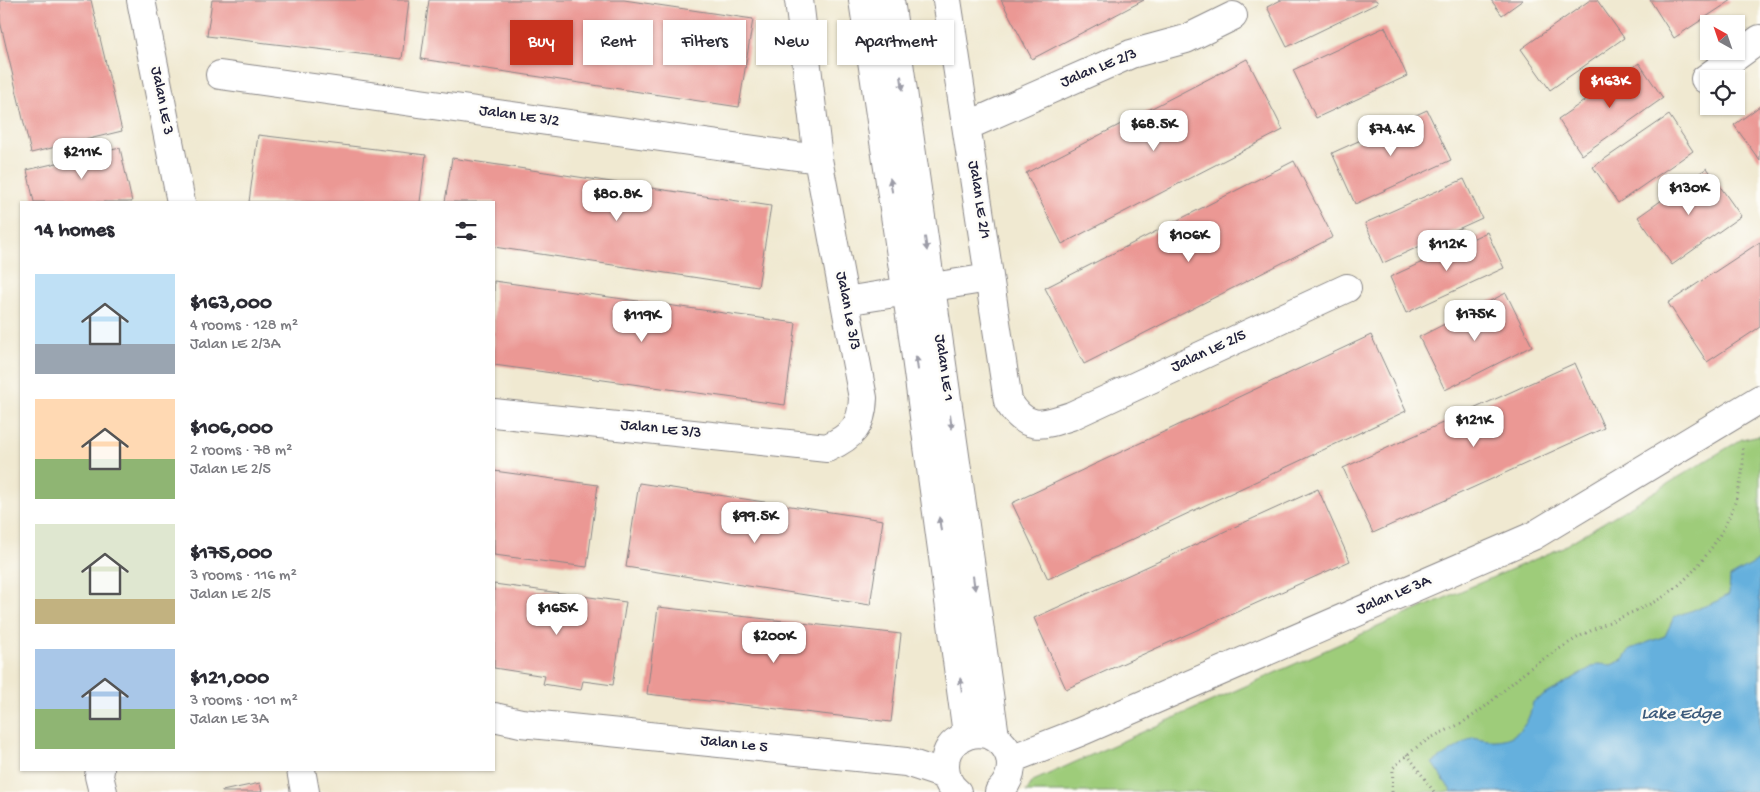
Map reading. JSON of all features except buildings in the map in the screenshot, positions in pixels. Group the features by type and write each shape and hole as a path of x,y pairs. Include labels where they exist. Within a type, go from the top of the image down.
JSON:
{"street":[{"name":"Jalan LE 3","path":"141,0 181,201"},
{"name":"Jalan Le 3/3","path":"799,0 818,159 863,398 862,417 854,431 840,442 827,448"},
{"name":"Jalan LE 1","path":"863,0 920,290 995,736"},
{"name":"Jalan LE 1","path":"890,0 967,734"},
{"name":"Jalan LE 2/1","path":"947,0 1008,401 1018,417 1036,424 1071,416"},
{"name":"Jalan LE 2/3","path":"967,126 1131,54 1186,38 1233,16"},
{"path":"1718,70 1760,40"},
{"name":"Jalan LE 3/2","path":"220,75 818,159"},
{"path":"845,301 990,278"},
{"name":"Jalan LE 2/5","path":"1071,416 1347,288"},
{"name":"Jalan LE 3A","path":"1011,759 1080,732 1533,536 1760,399"},
{"name":"Jalan LE 3/3","path":"495,413 827,448"},
{"name":"Jalan Le 5","path":"495,717 521,723 906,762 951,783"},
{"path":"951,783 945,758 953,743 967,734 982,732 995,736 1005,746 1011,759 1011,773 1000,791"},
{"path":"100,771 99,776 103,792"},
{"path":"300,771 305,792"}],"path":[{"path":"1392,792 1393,768 1407,754 1430,738 1467,720 1543,659 1593,630 1665,595 1688,576 1711,548 1730,517 1740,487 1744,456 1742,446"},
{"path":"1407,754 1434,792"}],"green space":[{"path":"1760,435 1760,792 1026,792 1033,781 1382,625 1561,548 1742,439"}],"water":[{"name":"Lake Edge","path":"1760,560 1760,792 1452,792 1432,763 1473,737 1495,740 1513,736 1526,723 1533,702 1597,664 1611,665 1623,660 1630,649 1665,636 1674,617 1723,598 1729,594 1730,577"}]}
